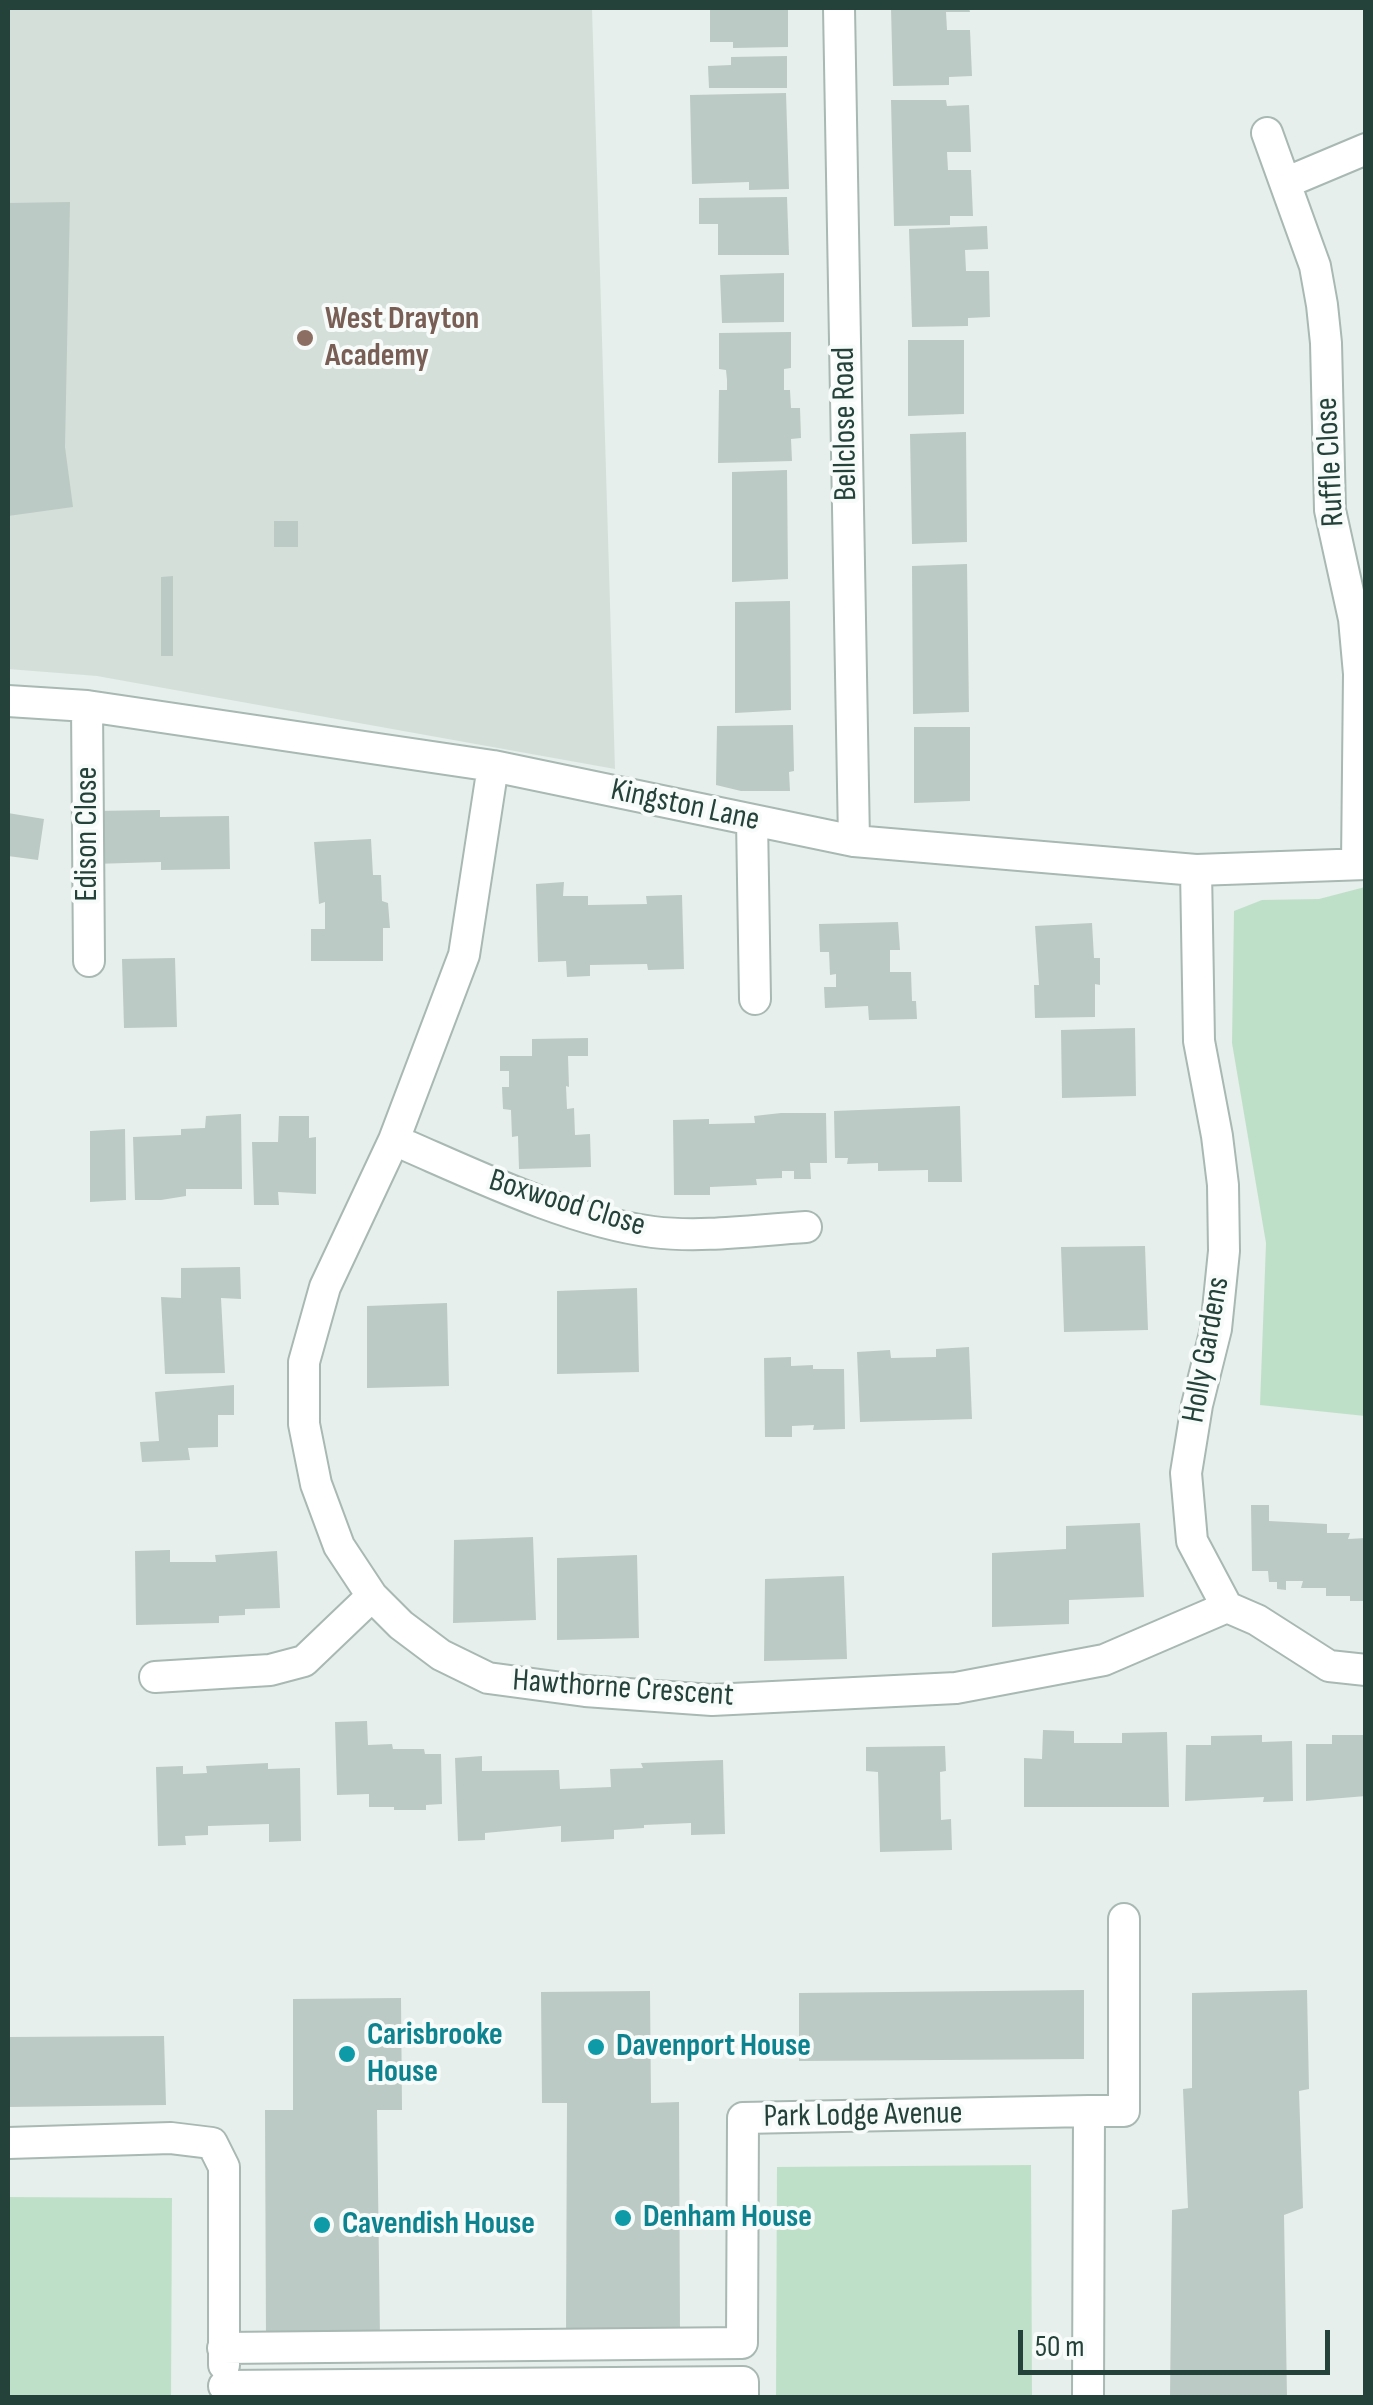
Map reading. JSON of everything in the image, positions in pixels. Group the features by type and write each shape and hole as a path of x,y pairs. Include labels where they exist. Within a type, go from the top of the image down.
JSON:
{"street":[{"name":"Bellclose Road","path":"839,8 854,841"},
{"name":"Ruffle Close","path":"1267,133 1316,266 1322,304 1330,510 1354,619 1359,674 1361,864"},
{"path":"1285,183 1366,149"},
{"name":"Kingston Lane","path":"8,701 86,706 493,766 854,841 1196,870 1361,864"},
{"name":"Edison Close","path":"86,706 88,961"},
{"name":"Hawthorne Crescent","path":"493,766 464,955 394,1140 325,1287 304,1362 304,1424 316,1484 339,1546 372,1596 442,1655 488,1678 585,1691 712,1700 975,1684 1104,1660 1227,1606"},
{"path":"752,820 754,999"},
{"name":"Holly Gardens","path":"1196,870 1199,1042 1219,1152 1224,1251 1216,1329 1197,1405 1186,1473 1192,1541 1227,1606"},
{"name":"Boxwood Close","path":"394,1140 527,1198 653,1232 806,1227"},
{"path":"155,1677 270,1670 304,1660 372,1596"},
{"path":"1227,1606 1257,1620 1329,1666 1366,1670"},
{"name":"Park Lodge Avenue","path":"8,2143 171,2138 212,2142 224,2167 224,2392 743,2390 743,2118 1124,2111 1124,1919"},
{"path":"1088,2398 1089,2111"},
{"path":"223,2348 742,2343"},
{"path":"394,2391 395,2348"}],"shaded area":[{"name":"West Drayton Academy","path":"8,8 592,8 615,769 97,676 8,669"}],"green space":[{"path":"1366,887 1365,1416 1260,1405 1266,1243 1232,1043 1234,911 1262,900 1319,899"},
{"path":"1031,2165 1032,2397 776,2397 777,2167"},
{"path":"8,2197 172,2198 171,2397 8,2397"}],"building":[{"path":"710,8 788,8 788,47 733,48 733,42 710,42"},
{"path":"891,8 969,8 970,12 946,12 947,30 970,30 972,76 949,77 949,85 893,86"},
{"path":"787,56 787,88 709,88 708,66 731,65 731,57"},
{"path":"786,93 789,189 749,190 749,182 692,184 690,95"},
{"path":"891,100 946,100 947,106 969,105 971,152 947,152 948,170 971,170 973,216 950,216 950,225 894,226"},
{"path":"787,197 789,255 718,255 718,224 699,224 699,198"},
{"path":"70,202 65,447 73,507 8,516 8,203"},
{"path":"987,226 988,249 965,250 966,271 989,271 990,317 968,318 968,326 912,327 909,229"},
{"path":"784,273 784,322 722,323 720,275"},
{"path":"791,332 791,368 784,369 784,390 790,390 791,408 800,408 801,438 791,439 792,461 718,463 719,390 727,390 726,370 719,369 719,333"},
{"path":"908,340 964,340 964,414 908,416"},
{"path":"966,432 967,542 912,544 910,434"},
{"path":"787,470 788,579 732,582 732,472"},
{"path":"274,521 298,521 298,547 274,547"},
{"path":"967,564 969,712 913,714 912,566"},
{"path":"173,576 173,656 161,656 161,577"},
{"path":"790,601 791,710 735,713 735,602"},
{"path":"793,725 794,771 789,772 790,791 741,791 716,785 717,726"},
{"path":"914,727 970,727 970,801 914,803"},
{"path":"160,810 160,817 229,816 230,869 161,870 161,862 93,864 92,811"},
{"path":"8,813 44,819 38,860 8,856"},
{"path":"371,839 373,875 381,875 382,901 388,903 390,928 383,928 383,961 311,961 311,929 325,929 325,902 319,904 314,842"},
{"path":"564,882 563,896 588,896 588,905 647,904 646,896 682,895 684,969 648,970 647,964 590,965 590,976 567,977 566,961 538,962 536,884"},
{"path":"898,922 900,950 890,950 890,972 911,972 917,1019 869,1020 868,1006 825,1008 824,987 836,987 836,974 830,975 829,952 820,952 819,924"},
{"path":"1092,923 1094,958 1100,958 1095,1017 1035,1018 1034,985 1039,985 1035,926"},
{"path":"175,958 177,1027 124,1028 122,959"},
{"path":"1135,1028 1136,1096 1062,1098 1061,1030"},
{"path":"588,1038 588,1056 568,1056 569,1087 566,1086 567,1109 574,1108 575,1135 590,1134 591,1167 519,1169 518,1136 512,1137 511,1110 503,1109 502,1087 509,1087 509,1071 500,1071 500,1056 532,1056 532,1039"},
{"path":"960,1106 962,1182 928,1182 928,1170 878,1171 878,1163 847,1164 848,1158 835,1158 834,1111"},
{"path":"826,1113 827,1163 810,1163 811,1179 794,1179 794,1171 782,1171 782,1178 756,1179 757,1185 710,1187 710,1195 674,1195 673,1120 755,1123 754,1116"},
{"path":"241,1114 242,1189 186,1189 186,1196 135,1200 133,1137 181,1135 181,1129 205,1128 206,1116"},
{"path":"279,1116 309,1116 309,1138 316,1137 316,1194 278,1192 279,1205 254,1205 252,1142 278,1142"},
{"path":"125,1129 126,1200 90,1202 90,1131"},
{"path":"1145,1246 1148,1330 1064,1332 1061,1247"},
{"path":"240,1267 241,1299 221,1298 225,1373 165,1374 161,1297 181,1298 181,1268"},
{"path":"637,1288 639,1372 557,1374 557,1291"},
{"path":"447,1303 449,1386 367,1388 367,1306"},
{"path":"969,1347 972,1419 860,1422 857,1352 890,1350 891,1358 936,1357 936,1349"},
{"path":"791,1357 791,1366 844,1369 845,1429 792,1426 792,1437 765,1437 764,1358"},
{"path":"234,1385 234,1415 218,1415 218,1447 188,1448 190,1460 142,1462 140,1442 159,1441 155,1392"},
{"path":"1251,1505 1269,1505 1269,1521 1327,1524 1327,1533 1350,1533 1348,1539 1366,1538 1366,1601 1326,1596 1326,1588 1301,1588 1303,1581 1286,1581 1286,1590 1277,1589 1277,1582 1269,1582 1268,1571 1252,1571"},
{"path":"1140,1523 1144,1597 1069,1600 1069,1624 992,1627 992,1553 1066,1549 1066,1526"},
{"path":"533,1537 536,1620 453,1623 454,1540"},
{"path":"170,1550 170,1562 216,1562 215,1555 277,1551 280,1608 245,1609 245,1615 219,1616 219,1623 136,1625 135,1551"},
{"path":"637,1555 639,1638 557,1640 557,1558"},
{"path":"844,1576 847,1659 764,1661 765,1579"},
{"path":"367,1721 368,1745 392,1744 393,1749 424,1749 425,1754 441,1754 442,1804 426,1805 426,1810 394,1810 369,1807 369,1794 337,1795 335,1722"},
{"path":"1043,1730 1074,1731 1074,1743 1122,1743 1122,1733 1167,1732 1169,1807 1024,1807 1024,1758 1042,1759"},
{"path":"1262,1735 1262,1742 1292,1741 1293,1801 1263,1802 1264,1797 1185,1801 1186,1745 1211,1745 1211,1736"},
{"path":"1332,1735 1366,1735 1366,1796 1306,1801 1306,1744 1332,1744"},
{"path":"945,1746 946,1771 940,1772 941,1820 951,1819 952,1850 880,1852 878,1772 866,1771 866,1747"},
{"path":"482,1756 482,1771 559,1770 560,1789 611,1787 610,1769 643,1768 641,1763 723,1760 725,1834 691,1835 691,1823 644,1825 614,1830 614,1839 561,1842 561,1826 485,1833 485,1840 458,1841 455,1758"},
{"path":"268,1763 268,1769 300,1768 301,1841 269,1842 269,1824 208,1826 208,1835 185,1836 186,1845 158,1846 156,1767 183,1766 183,1774 207,1773 206,1766"},
{"path":"1084,1990 1084,2059 799,2061 799,1993"},
{"path":"1307,1990 1309,2089 1299,2091 1303,2208 1284,2215 1287,2398 1170,2398 1172,2210 1188,2208 1183,2089 1192,2088 1192,1993"},
{"name":"Denham House","path":"650,1991 651,2103 679,2102 680,2335 566,2333 567,2103 542,2103 541,1992"},
{"name":"Cavendish House","path":"401,1998 402,2110 377,2110 380,2339 266,2342 265,2110 293,2110 293,1999"},
{"path":"164,2036 166,2105 8,2107 8,2037"}],"place":[{"name":"West Drayton Academy","path":"305,338"},
{"name":"Davenport House","path":"596,2047"},
{"name":"Carisbrooke House","path":"347,2054"},
{"name":"Denham House","path":"623,2218"},
{"name":"Cavendish House","path":"322,2225"}]}
